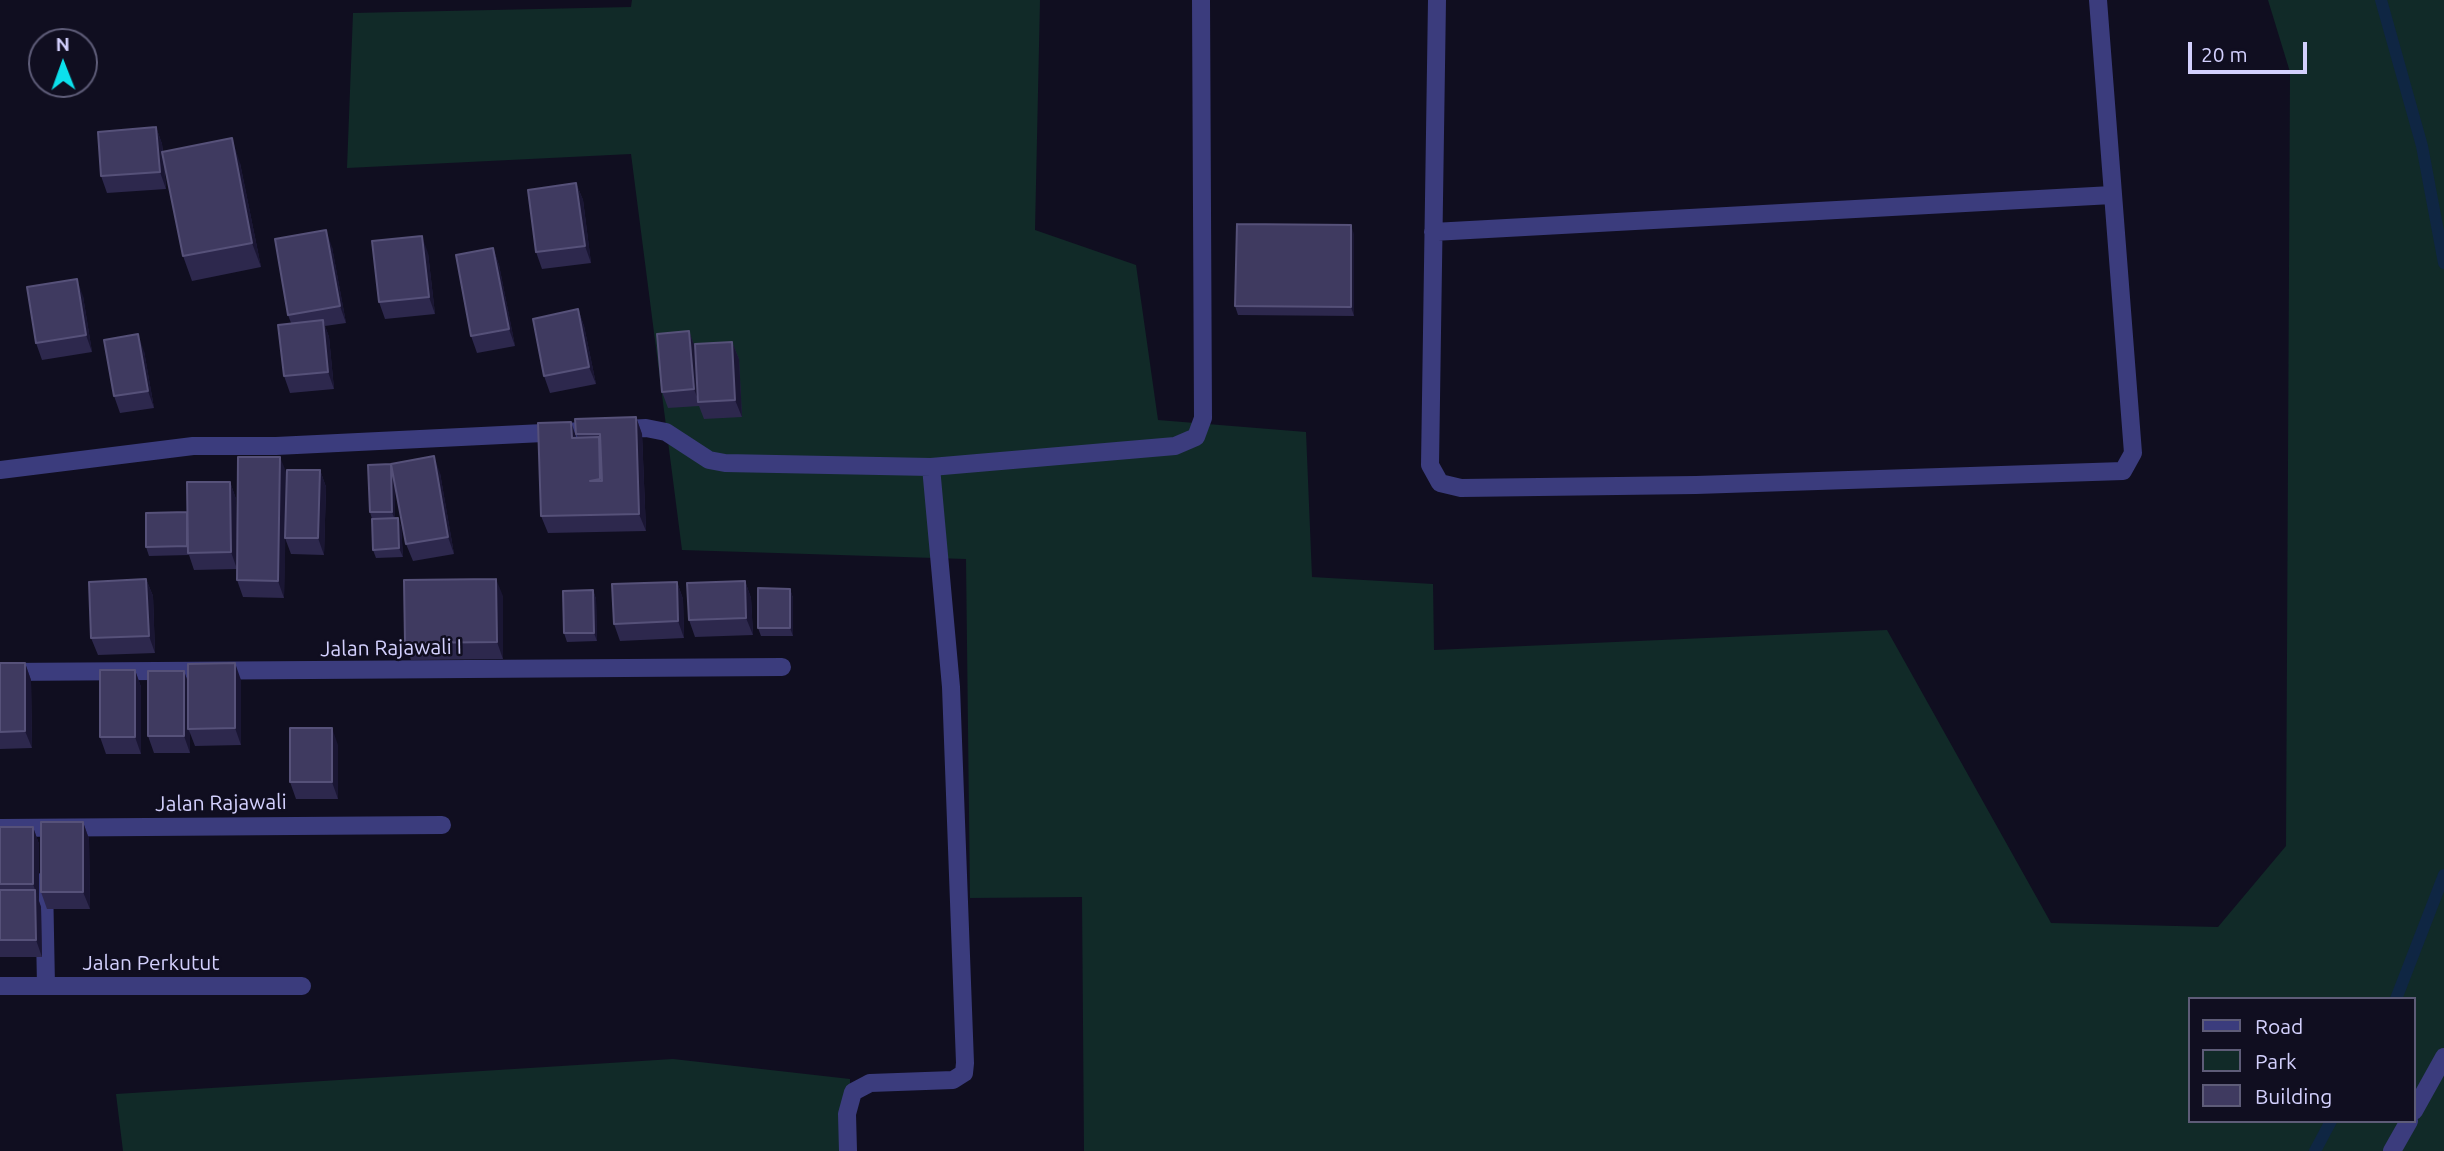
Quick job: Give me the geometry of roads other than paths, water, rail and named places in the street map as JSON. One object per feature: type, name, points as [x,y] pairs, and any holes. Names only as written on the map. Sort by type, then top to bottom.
[{"type":"street","points":[[0,470],[193,446],[276,446],[646,428],[666,432],[709,460],[725,463],[931,467],[1175,446],[1196,438],[1203,418],[1201,0]]},
{"type":"street","points":[[1437,0],[1430,465],[1440,483],[1461,488],[1696,485],[2123,471],[2133,453],[2098,0]]},
{"type":"street","points":[[1433,232],[2112,195]]},
{"type":"street","points":[[848,1151],[847,1114],[853,1092],[870,1083],[953,1080],[964,1073],[951,687],[931,467]]},
{"type":"street","name":"Jalan Rajawali I","points":[[0,672],[782,667]]},
{"type":"street","name":"Jalan Rajawali","points":[[0,828],[43,834],[442,825]]},
{"type":"street","points":[[44,867],[46,986]]},
{"type":"street","name":"Jalan Perkutut","points":[[0,986],[302,986]]},
{"type":"street","points":[[2416,1107],[2444,1057]]},
{"type":"street","points":[[2392,1151],[2408,1123]]},
{"type":"waterway","points":[[2381,0],[2422,146],[2444,263]]},
{"type":"waterway","points":[[2397,997],[2444,875]]},
{"type":"waterway","points":[[2315,1151],[2330,1123]]}]
